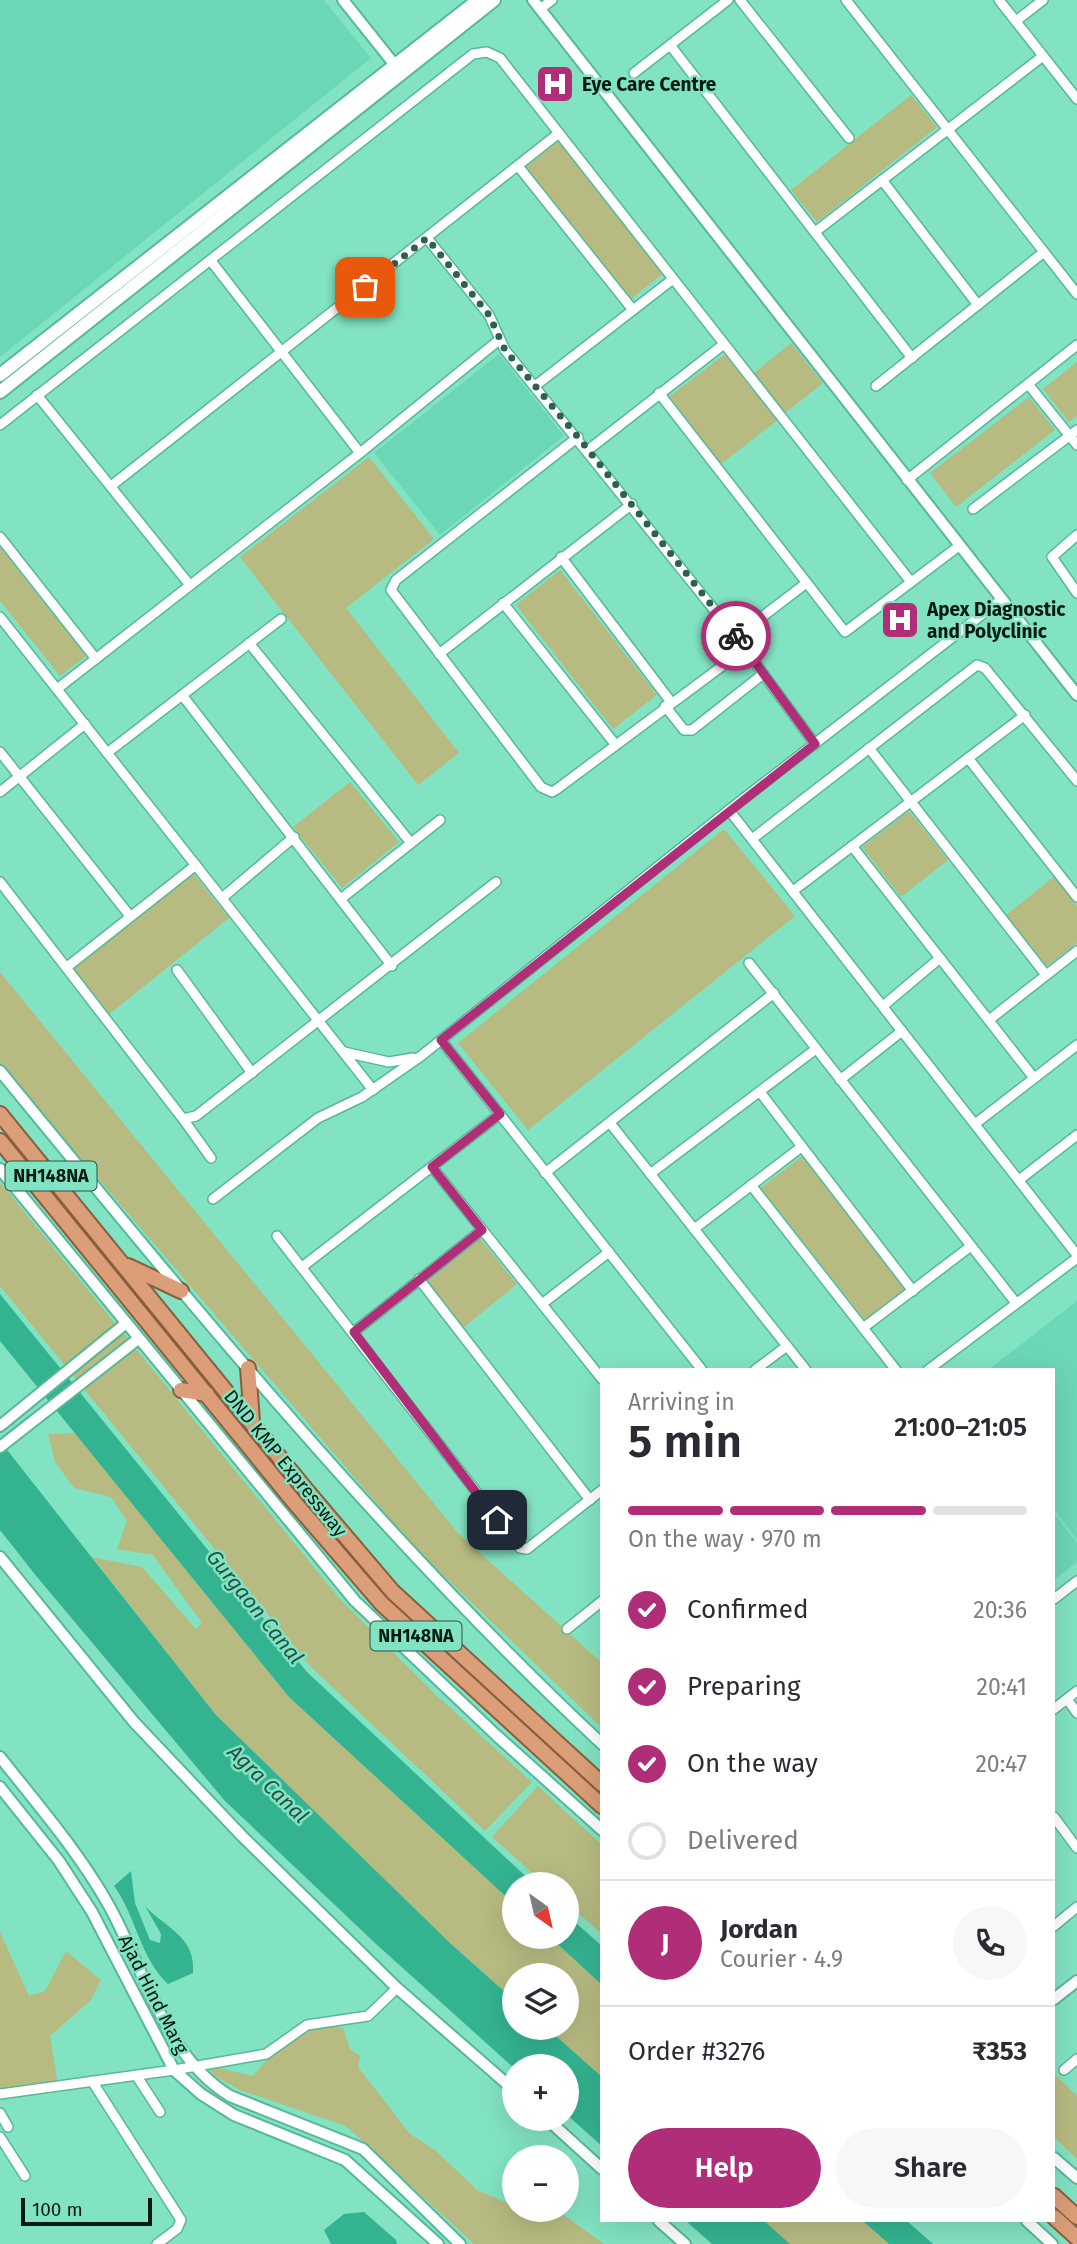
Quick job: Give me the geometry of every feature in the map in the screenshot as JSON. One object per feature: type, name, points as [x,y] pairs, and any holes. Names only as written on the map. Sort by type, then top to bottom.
[{"type":"highway","name":"DND KMP Expressway","points":[[0,1114],[253,1421],[307,1491],[393,1592],[600,1782]]},
{"type":"highway","name":"DND KMP Expressway","points":[[0,1141],[293,1502],[381,1603],[600,1804]]},
{"type":"highway","points":[[123,1264],[181,1291]]},
{"type":"highway","points":[[248,1368],[253,1421]]},
{"type":"highway","points":[[181,1390],[206,1394]]},
{"type":"highway","points":[[1055,2197],[1077,2217]]},
{"type":"highway","points":[[1055,2218],[1077,2238]]},
{"type":"main road","points":[[0,392],[398,69],[478,0]]},
{"type":"main road","points":[[0,375],[398,69],[494,0]]},
{"type":"street","points":[[344,0],[398,69]]},
{"type":"street","points":[[552,0],[537,5],[1077,695]]},
{"type":"street","points":[[634,73],[729,0]]},
{"type":"street","points":[[740,0],[849,138]]},
{"type":"street","points":[[846,0],[1077,294]]},
{"type":"street","points":[[999,0],[1077,99]]},
{"type":"street","points":[[1016,21],[1043,0]]},
{"type":"street","points":[[670,45],[912,358]]},
{"type":"street","points":[[0,425],[474,54],[487,52],[500,58],[911,582]]},
{"type":"street","points":[[815,232],[1043,56]]},
{"type":"street","points":[[111,486],[559,133]]},
{"type":"street","points":[[518,166],[633,310]]},
{"type":"street","points":[[882,180],[978,305]]},
{"type":"street","points":[[427,238],[489,315],[499,340],[632,504],[815,744]]},
{"type":"street","points":[[876,386],[1044,252]]},
{"type":"street","points":[[211,261],[360,453]]},
{"type":"street","points":[[535,386],[673,279]]},
{"type":"street","points":[[57,689],[360,453],[499,340]]},
{"type":"street","points":[[588,450],[724,344]]},
{"type":"street","points":[[907,480],[1077,345]]},
{"type":"street","points":[[1028,384],[1074,433],[1077,444]]},
{"type":"street","points":[[659,393],[841,629],[847,632],[959,546]]},
{"type":"street","points":[[37,395],[189,584]]},
{"type":"street","points":[[973,509],[1074,433]]},
{"type":"street","points":[[578,437],[393,584],[394,596],[546,791],[557,789],[745,649]]},
{"type":"street","points":[[439,654],[632,504]]},
{"type":"street","points":[[1077,535],[1052,557],[1077,593]]},
{"type":"street","points":[[0,537],[96,659]]},
{"type":"street","points":[[561,557],[684,730],[692,730],[763,674]]},
{"type":"street","points":[[736,637],[805,584]]},
{"type":"street","points":[[213,1199],[318,1118],[373,1090],[421,1056],[729,810],[1002,599]]},
{"type":"street","points":[[503,603],[615,744]]},
{"type":"street","points":[[0,617],[373,1090]]},
{"type":"street","points":[[107,752],[281,619]]},
{"type":"street","points":[[249,643],[411,843]]},
{"type":"street","points":[[752,839],[978,666],[985,668],[1077,780]]},
{"type":"street","points":[[182,695],[342,898],[392,966]]},
{"type":"street","points":[[793,891],[1025,715]]},
{"type":"street","points":[[0,792],[85,724]]},
{"type":"street","points":[[869,748],[1046,975]]},
{"type":"street","points":[[0,752],[131,916]]},
{"type":"street","points":[[968,758],[1077,897]]},
{"type":"street","points":[[729,810],[1077,1256],[931,1368]]},
{"type":"street","points":[[342,898],[440,820]]},
{"type":"street","points":[[222,898],[294,837]]},
{"type":"street","points":[[852,846],[1034,1078]]},
{"type":"street","points":[[67,967],[196,865]]},
{"type":"street","points":[[0,881],[211,1158]]},
{"type":"street","points":[[183,1119],[196,1116],[392,966],[496,882]]},
{"type":"street","points":[[989,1020],[1077,951]]},
{"type":"street","points":[[883,1006],[940,958]]},
{"type":"street","points":[[749,963],[1016,1303]]},
{"type":"street","points":[[177,970],[252,1073]]},
{"type":"street","points":[[545,1173],[774,993]]},
{"type":"street","points":[[840,1080],[902,1031]]},
{"type":"street","points":[[441,1040],[700,1368]]},
{"type":"street","points":[[975,1124],[1077,1045]]},
{"type":"street","points":[[650,1174],[816,1049]]},
{"type":"street","points":[[343,1052],[389,1062],[421,1056]]},
{"type":"street","points":[[0,1071],[181,1291],[405,1548],[516,1664],[600,1742]]},
{"type":"street","points":[[760,1092],[800,1148],[914,1292]]},
{"type":"street","points":[[302,1267],[500,1114]]},
{"type":"street","points":[[610,1123],[804,1368]]},
{"type":"street","points":[[1019,1180],[1077,1135]]},
{"type":"street","points":[[694,1229],[800,1148]]},
{"type":"street","points":[[432,1167],[600,1376]]},
{"type":"street","points":[[0,1169],[355,1601],[496,1735],[600,1827]]},
{"type":"street","points":[[751,1185],[894,1368]]},
{"type":"street","points":[[354,1332],[482,1230]]},
{"type":"street","points":[[277,1236],[520,1548],[527,1549],[600,1492]]},
{"type":"street","points":[[863,1328],[914,1292],[971,1246]]},
{"type":"street","points":[[542,1304],[609,1252]]},
{"type":"street","points":[[419,1279],[590,1500]]},
{"type":"street","points":[[18,1433],[4,1422],[125,1324]]},
{"type":"street","points":[[4,1444],[138,1339]]},
{"type":"street","points":[[758,1368],[787,1346]]},
{"type":"street","points":[[0,1557],[134,1722],[282,1877],[397,1988],[502,2080]]},
{"type":"street","points":[[1055,1599],[1077,1581]]},
{"type":"street","points":[[567,1629],[600,1603]]},
{"type":"street","points":[[1055,1708],[1077,1691]]},
{"type":"street","points":[[1067,1699],[1077,1713]]},
{"type":"street","name":"Ajad Hind Marg","points":[[0,1757],[71,1846],[108,1905],[176,2043],[192,2066],[211,2085],[230,2096],[363,2149],[460,2244]]},
{"type":"street","points":[[0,1787],[60,1861],[85,1902],[174,2070],[201,2094],[234,2115],[345,2160],[438,2244]]},
{"type":"street","points":[[1055,1818],[1077,1848]]},
{"type":"street","points":[[1055,1925],[1077,1907]]},
{"type":"street","points":[[1055,1999],[1077,1981]]},
{"type":"street","points":[[0,2094],[174,2070],[266,2054],[307,2025],[368,2016],[397,1988]]},
{"type":"street","points":[[1064,2070],[1077,2059]]},
{"type":"street","points":[[136,2075],[160,2112]]},
{"type":"street","points":[[92,2081],[181,2220],[177,2229],[157,2244]]},
{"type":"street","points":[[0,2113],[8,2127]]},
{"type":"street","points":[[560,2131],[600,2167]]},
{"type":"street","points":[[0,2137],[25,2176]]},
{"type":"street","points":[[1055,2159],[1077,2178]]},
{"type":"street","points":[[660,2222],[685,2244]]},
{"type":"street","points":[[1028,2222],[1052,2244]]},
{"type":"shaded area","points":[[0,0],[324,0],[371,58],[0,357]]},
{"type":"shaded area","points":[[911,95],[937,127],[817,222],[791,190]]},
{"type":"shaded area","points":[[559,141],[664,273],[631,299],[526,167]]},
{"type":"shaded area","points":[[791,343],[823,383],[785,413],[754,373]]},
{"type":"shaded area","points":[[726,353],[778,420],[721,464],[669,397]]},
{"type":"shaded area","points":[[499,354],[564,436],[440,535],[374,453]]},
{"type":"shaded area","points":[[1077,362],[1077,416],[1069,422],[1043,389]]},
{"type":"shaded area","points":[[1029,397],[1055,430],[956,507],[930,473]]},
{"type":"shaded area","points":[[369,457],[434,539],[346,608],[459,753],[418,785],[240,557]]},
{"type":"shaded area","points":[[0,547],[86,656],[60,676],[0,601]]},
{"type":"shaded area","points":[[560,570],[657,695],[613,729],[516,605]]},
{"type":"shaded area","points":[[350,782],[399,842],[342,888],[293,827]]},
{"type":"shaded area","points":[[909,811],[948,860],[901,897],[862,847]]},
{"type":"shaded area","points":[[724,829],[795,916],[528,1130],[458,1043]]},
{"type":"shaded area","points":[[193,873],[229,918],[107,1016],[71,971]]},
{"type":"shaded area","points":[[1054,877],[1077,906],[1077,943],[1047,966],[1006,915]]},
{"type":"shaded area","points":[[0,972],[458,1533],[600,1661],[600,1726],[414,1547],[0,1064]]},
{"type":"shaded area","points":[[802,1156],[906,1288],[865,1320],[761,1188]]},
{"type":"shaded area","points":[[0,1182],[339,1598],[435,1694],[532,1782],[485,1831],[310,1666],[0,1286]]},
{"type":"shaded area","points":[[480,1239],[517,1284],[463,1328],[426,1283]]},
{"type":"shaded area","points":[[1077,1301],[1077,1540],[1055,1510],[1055,1368],[991,1368]]},
{"type":"shaded area","points":[[75,1433],[289,1697],[502,1893],[502,1950],[564,1950],[578,1963],[502,1963],[502,1989],[450,1943],[216,1715],[92,1557],[142,1567],[196,1629],[202,1623],[153,1555],[117,1549],[127,1521],[111,1497],[74,1488],[55,1462],[48,1434]]},
{"type":"shaded area","points":[[1055,1514],[1077,1543],[1077,1562],[1055,1579]]},
{"type":"shaded area","points":[[538,1786],[600,1843],[600,1932],[579,1914],[579,1872],[531,1872],[492,1837]]},
{"type":"shaded area","points":[[0,1932],[29,1996],[45,1991],[66,1951],[101,1980],[91,2000],[50,2036],[58,2086],[0,2094]]},
{"type":"shaded area","points":[[579,1964],[600,1983],[600,2075],[560,2040],[579,2040]]},
{"type":"shaded area","points":[[318,2024],[343,2028],[350,2049],[360,2056],[358,2067],[410,2134],[435,2150],[477,2190],[502,2201],[502,2222],[574,2222],[604,2244],[474,2244],[346,2126],[240,2090],[215,2076],[206,2065],[253,2076],[271,2055]]},
{"type":"shaded area","points":[[1055,2075],[1077,2096],[1077,2159],[1055,2138]]},
{"type":"shaded area","points":[[765,2222],[864,2222],[889,2244],[790,2244]]},
{"type":"water","points":[[0,1294],[307,1672],[521,1872],[502,1872],[502,1893],[289,1697],[0,1341]]},
{"type":"water","name":"Agra Canal","points":[[0,1441],[216,1715],[450,1943],[502,1989],[502,2040],[560,2040],[576,2054],[502,2054],[502,2057],[376,1944],[225,1801],[0,1530]]},
{"type":"water","points":[[131,1871],[135,1903],[150,1940],[160,1943],[161,1934],[145,1906],[185,1942],[193,1961],[193,1973],[168,1984],[151,1962],[114,1886]]},
{"type":"water","points":[[579,1926],[600,1944],[600,1983],[564,1950],[579,1950]]},
{"type":"water","points":[[579,2057],[600,2075],[600,2144],[579,2126]]},
{"type":"water","points":[[364,2212],[396,2240],[397,2244],[331,2244],[324,2230],[344,2214]]},
{"type":"water","points":[[687,2222],[765,2222],[790,2244],[712,2244]]},
{"type":"water","points":[[864,2222],[908,2222],[933,2244],[889,2244]]},
{"type":"way so far","points":[[365,287],[427,238],[489,315],[505,350],[578,437],[736,636]]},
{"type":"place","name":"Eye Care Centre","points":[[555,84]]},
{"type":"place","name":"Apex Diagnostic and Polyclinic","points":[[900,620]]},
{"type":"route","points":[[497,1520],[354,1332],[482,1230],[432,1167],[500,1114],[441,1040],[815,744],[736,636]]},
{"type":"water label","name":"Gurgaon Canal","points":[[255,1607]]}]
